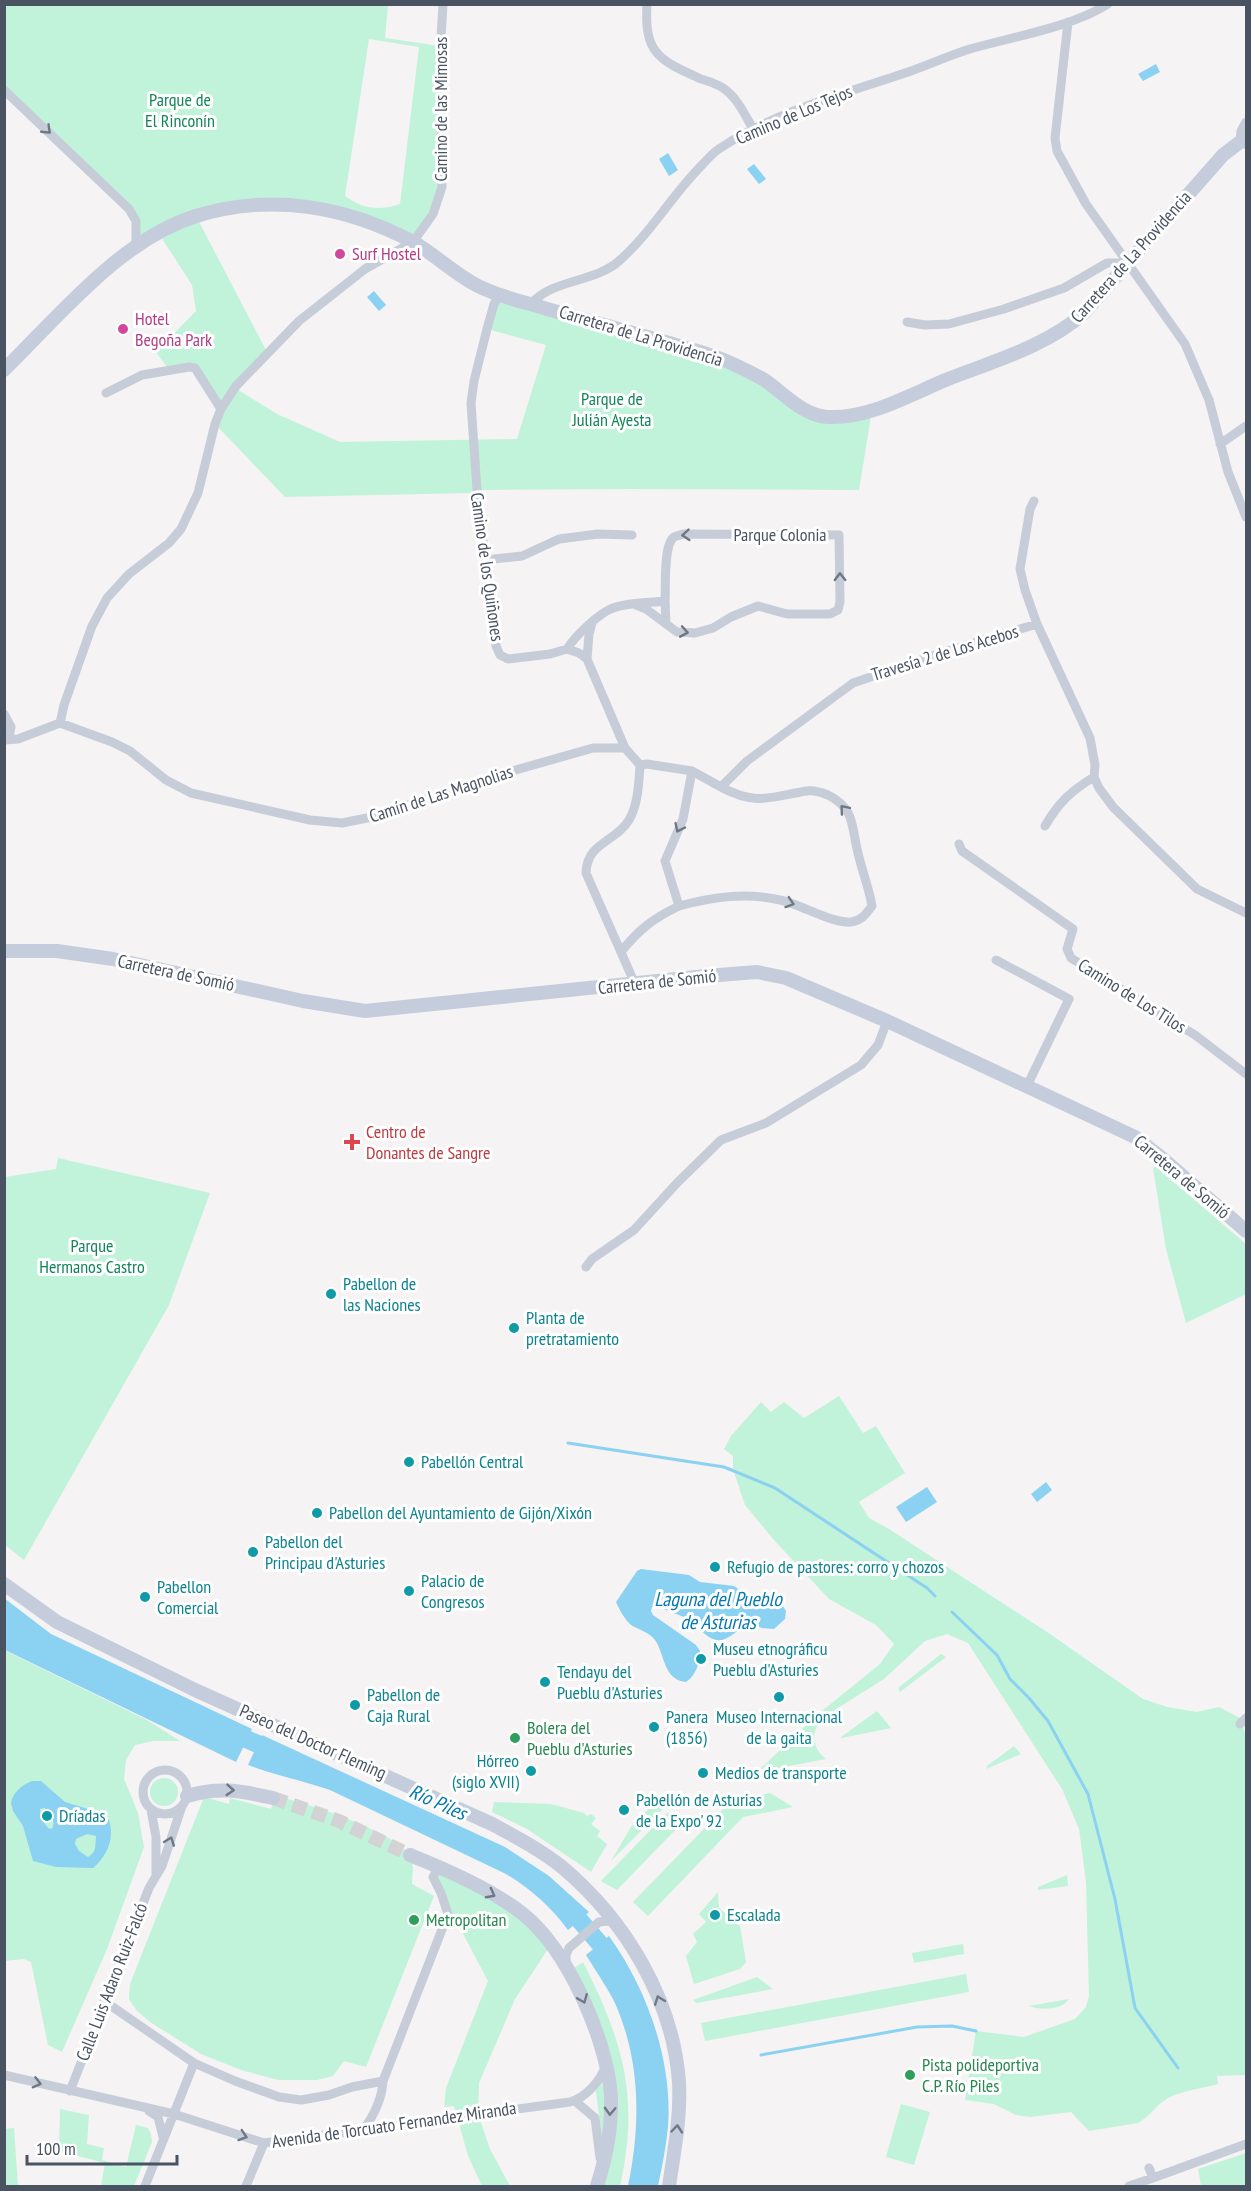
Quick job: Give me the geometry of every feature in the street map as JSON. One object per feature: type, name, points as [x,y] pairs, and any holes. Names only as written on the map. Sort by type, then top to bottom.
[{"type":"street","name":"Camino de las Mimosas","points":[[413,242],[433,214],[442,187],[440,55],[443,4]]},
{"type":"street","points":[[647,4],[646,27],[650,42],[659,57],[670,65],[723,88],[739,105],[753,129]]},
{"type":"street","name":"Camino de Los Tejos","points":[[531,304],[539,294],[597,275],[618,263],[682,185],[718,149],[753,129],[954,54],[1068,22],[1108,4]]},
{"type":"street","points":[[1068,22],[1055,138],[1057,151],[1086,204],[1185,344],[1209,400],[1228,472],[1246,517]]},
{"type":"street","points":[[4,90],[129,209],[136,221],[136,245]]},
{"type":"street","points":[[1243,142],[1241,131],[1246,122]]},
{"type":"street","name":"Carretera de La Providencia","points":[[4,370],[111,264],[161,230],[196,216],[231,207],[262,204],[299,205],[354,217],[413,242],[453,272],[500,294],[732,363],[762,379],[807,411],[823,417],[841,417],[872,410],[1031,345],[1069,327],[1084,313],[1223,155],[1243,142]]},
{"type":"street","points":[[4,714],[11,727],[7,739],[18,739],[60,723],[64,705],[92,626],[107,598],[129,574],[169,543],[181,529],[198,493],[212,433],[221,409],[237,386],[299,321],[365,269],[413,242]]},
{"type":"street","points":[[907,322],[925,325],[949,324],[1004,309],[1064,288],[1107,263],[1128,263]]},
{"type":"street","name":"Camino de los Quiñones","points":[[500,294],[494,304],[487,329],[471,403],[477,490],[496,646],[500,655],[508,659],[549,654],[567,649]]},
{"type":"street","points":[[106,393],[142,375],[189,367],[195,368],[221,409]]},
{"type":"street","points":[[1220,444],[1246,426]]},
{"type":"street","points":[[1034,501],[1030,509],[1020,569],[1037,624],[1090,738],[1095,765],[1094,777],[1099,788],[1113,807],[1197,889],[1246,912]]},
{"type":"street","points":[[485,560],[522,556],[559,539],[598,534],[632,535]]},
{"type":"street","name":"Parque Colonia","points":[[634,604],[646,609],[666,624],[677,632],[695,633],[713,628],[739,613],[758,606],[787,614],[830,614],[838,610],[840,602],[839,535],[683,534],[674,537],[668,544],[667,552],[666,624]]},
{"type":"street","points":[[640,765],[625,748],[587,659],[579,652],[567,649],[581,630],[612,608],[665,601]]},
{"type":"street","points":[[587,659],[592,623]]},
{"type":"street","name":"Travesía 2 de Los Acebos","points":[[722,787],[747,761],[853,682],[1037,624]]},
{"type":"street","name":"Camín de Las Magnolias","points":[[60,723],[130,752],[166,780],[191,793],[310,820],[342,823],[372,818],[498,775],[593,748],[625,748]]},
{"type":"street","points":[[621,952],[635,933],[658,917],[679,906],[713,897],[744,895],[780,900],[833,920],[850,922],[863,918],[872,906],[870,891],[857,852],[850,814],[838,801],[824,794],[808,791],[778,798],[760,799],[737,796],[692,771],[640,765]]},
{"type":"street","points":[[635,984],[586,873],[586,861],[591,853],[627,823],[632,813],[640,765]]},
{"type":"street","points":[[679,906],[665,861],[683,819],[692,771]]},
{"type":"street","points":[[1045,825],[1056,807],[1073,790],[1094,777]]},
{"type":"street","name":"Camino de Los Tilos","points":[[959,844],[962,851],[1073,929],[1067,949],[1071,958],[1195,1035],[1246,1074]]},
{"type":"street","name":"Carretera de Somió","points":[[4,951],[57,951],[113,959],[303,1001],[365,1011],[757,972],[786,978],[887,1021],[1135,1137],[1246,1231]]},
{"type":"street","points":[[996,960],[1069,999],[1028,1086]]},
{"type":"street","points":[[586,1267],[592,1259],[634,1230],[721,1140],[766,1123],[861,1065],[878,1045],[887,1021]]},
{"type":"street","name":"Paseo del Doctor Fleming","points":[[4,1584],[57,1622],[195,1690],[492,1824],[562,1867],[600,1904],[634,1948],[666,2019],[679,2083],[678,2129],[669,2187]]},
{"type":"street","points":[[185,1801],[185,1784],[179,1775],[168,1770],[157,1772],[148,1779],[143,1789],[144,1801],[151,1810],[168,1814],[185,1801],[208,1790],[234,1789],[273,1798]]},
{"type":"street","name":"Calle Luis Adaro Ruiz-Falcó","points":[[70,2091],[104,2001],[156,1875],[162,1866],[185,1801]]},
{"type":"street","name":"Calle Luis Adaro Ruiz-Falcó","points":[[151,1810],[156,1837],[156,1875]]},
{"type":"street","points":[[410,1855],[498,1897],[525,1915],[552,1944],[566,1966],[590,2015],[606,2064],[610,2096],[610,2126],[597,2187]]},
{"type":"street","points":[[364,2129],[374,2114],[383,2089],[383,2081],[448,1914],[433,1877],[439,1867]]},
{"type":"street","points":[[599,1922],[600,1904]]},
{"type":"street","points":[[566,1966],[569,1948],[599,1922],[609,1921],[617,1924]]},
{"type":"street","points":[[104,2001],[194,2063],[279,2097],[301,2100],[383,2081]]},
{"type":"street","points":[[145,2187],[194,2063]]},
{"type":"street","points":[[601,2172],[595,2118],[575,2100],[596,2084],[606,2064]]},
{"type":"street","name":"Avenida de Torcuato Fernandez Miranda","points":[[4,2075],[174,2114],[264,2143],[575,2100]]},
{"type":"street","points":[[132,2104],[158,2117],[163,2139]]},
{"type":"street","points":[[246,2187],[264,2143]]},
{"type":"street","points":[[1129,2187],[1246,2144]]},
{"type":"street","points":[[1149,2168],[1153,2178]]},
{"type":"green space","points":[[4,5],[388,5],[385,38],[440,46],[442,187],[413,242],[299,205],[196,216],[268,354],[237,386],[240,391],[277,414],[340,442],[517,439],[546,345],[487,329],[500,294],[732,363],[806,411],[872,410],[859,490],[477,490],[470,493],[285,497],[215,424],[221,409],[195,368],[169,370],[156,352],[196,311],[192,285],[163,240],[161,231],[136,245],[136,221],[5,90]],"holes":[[[369,39],[419,47],[400,204],[385,208],[371,208],[358,204],[345,196]]]},
{"type":"green space","name":"Parque Hermanos Castro","points":[[58,1158],[210,1193],[169,1305],[24,1560],[5,1545],[5,1177],[56,1169]]},
{"type":"green space","points":[[1156,1167],[1246,1244],[1246,1294],[1186,1323],[1166,1249],[1153,1168]]},
{"type":"green space","points":[[839,1396],[863,1433],[876,1426],[905,1473],[859,1502],[869,1518],[1050,1634],[1143,1699],[1167,1707],[1197,1712],[1219,1707],[1240,1718],[1246,1737],[1246,2075],[1217,2076],[1218,2084],[1172,2096],[1138,2123],[1089,2131],[1071,2112],[1030,2117],[1016,2115],[994,2104],[965,2100],[976,2031],[1024,2037],[1075,2019],[1086,2007],[1089,1996],[1086,1882],[1079,1829],[1062,1789],[968,1643],[947,1634],[925,1641],[884,1679],[822,1718],[814,1734],[814,1740],[818,1750],[826,1759],[757,1772],[817,1715],[880,1664],[894,1644],[876,1625],[829,1599],[774,1540],[745,1505],[733,1469],[733,1456],[724,1449],[731,1436],[761,1402],[771,1412],[784,1402],[804,1418]]},
{"type":"green space","points":[[4,1650],[147,1720],[180,1741],[153,1741],[135,1745],[126,1760],[124,1779],[138,1813],[144,1847],[107,1949],[62,2052],[48,2045],[31,1962],[24,1959],[5,1961]]},
{"type":"green space","points":[[941,1654],[946,1657],[900,1692],[898,1688]]},
{"type":"green space","points":[[877,1711],[891,1728],[841,1738],[841,1737]]},
{"type":"green space","points":[[1014,1746],[1021,1754],[986,1769],[987,1766]]},
{"type":"green space","points":[[164,1778],[174,1782],[178,1792],[174,1802],[164,1806],[154,1802],[150,1792],[154,1782]]},
{"type":"green space","points":[[770,1793],[793,1807],[743,1817],[648,1916],[633,1902],[731,1801]]},
{"type":"green space","points":[[275,1796],[328,1811],[372,1829],[391,1840],[405,1850],[412,1861],[412,1884],[434,1896],[366,2067],[344,2061],[333,2076],[317,2080],[278,2080],[241,2070],[201,2054],[150,2022],[136,2010],[129,1999],[130,1984],[204,1797],[229,1804],[230,1798],[271,1809]]},
{"type":"green space","points":[[494,1802],[551,1804],[584,1813],[587,1816],[591,1814],[596,1818],[591,1824],[600,1831],[597,1836],[607,1844],[591,1872],[527,1829],[492,1812]]},
{"type":"green space","points":[[655,1802],[663,1809],[611,1861],[631,1827]]},
{"type":"green space","points":[[668,1812],[682,1823],[617,1890],[601,1881]]},
{"type":"green space","points":[[439,1867],[515,1908],[548,1949],[515,1999],[479,2083],[478,2114],[490,2149],[510,2186],[482,2186],[468,2156],[454,2106],[444,2107],[446,2088],[488,1981],[433,1877]]},
{"type":"green space","points":[[1067,1875],[1068,1886],[1038,1890],[1038,1887]]},
{"type":"green space","points":[[718,1892],[719,1908],[740,1926],[746,1962],[740,1969],[694,1984],[686,1956],[697,1942],[693,1934],[706,1922],[699,1914]]},
{"type":"green space","points":[[963,1944],[964,1954],[914,1963],[912,1953]]},
{"type":"green space","points":[[583,1962],[618,2044],[624,2071],[628,2097],[628,2125],[620,2186],[601,2186],[615,2129],[618,2095],[607,2046],[574,1968]]},
{"type":"green space","points":[[966,1974],[969,1992],[705,2041],[701,2023]]},
{"type":"green space","points":[[757,1977],[773,1989],[697,2003],[693,2000]]},
{"type":"green space","points":[[1069,1999],[1056,2008],[1028,2006]]},
{"type":"green space","points":[[602,2081],[605,2104],[602,2138],[596,2092],[597,2086]]},
{"type":"green space","points":[[901,2104],[930,2112],[914,2165],[886,2157]]},
{"type":"green space","points":[[60,2109],[89,2115],[87,2144],[104,2148],[102,2160],[126,2167],[136,2125],[148,2128],[152,2142],[134,2186],[101,2186],[105,2163],[59,2151]]},
{"type":"green space","points":[[14,2128],[18,2186],[5,2186],[5,2129]]},
{"type":"green space","points":[[1246,2153],[1246,2186],[1201,2186],[1198,2169]]},
{"type":"water","points":[[1156,64],[1160,72],[1143,81],[1138,74]]},
{"type":"water","points":[[668,153],[678,170],[669,176],[659,159]]},
{"type":"water","points":[[754,164],[766,179],[759,184],[747,169]]},
{"type":"water","points":[[374,291],[386,305],[379,311],[367,297]]},
{"type":"water","points":[[1046,1482],[1052,1490],[1037,1502],[1031,1494]]},
{"type":"water","points":[[927,1487],[937,1502],[906,1522],[896,1507]]},
{"type":"water","name":"Laguna del Pueblo de Asturias","points":[[641,1569],[689,1575],[700,1582],[734,1586],[752,1598],[767,1600],[783,1606],[786,1611],[785,1619],[774,1629],[748,1623],[729,1637],[718,1640],[707,1635],[686,1618],[657,1606],[652,1607],[653,1615],[696,1645],[700,1651],[698,1664],[692,1676],[686,1682],[678,1680],[669,1672],[655,1640],[631,1625],[616,1602],[637,1571]]},
{"type":"water","points":[[4,1598],[51,1634],[252,1729],[236,1762],[5,1650]]},
{"type":"water","points":[[262,1735],[505,1847],[549,1876],[589,1912],[568,1930],[539,1898],[504,1873],[330,1790],[248,1765]]},
{"type":"water","points":[[32,1781],[41,1781],[65,1802],[98,1812],[109,1820],[111,1834],[109,1847],[93,1868],[56,1867],[33,1861],[23,1826],[13,1811],[11,1803],[16,1792]],"holes":[[[44,1808],[52,1817],[52,1829],[48,1828],[41,1818],[40,1809]],[[87,1834],[96,1836],[94,1851],[88,1857],[79,1851],[75,1844],[76,1839]]]},
{"type":"water","points":[[609,1936],[623,1957],[646,2002],[662,2052],[668,2102],[668,2127],[658,2186],[628,2186],[636,2115],[636,2091],[629,2044],[613,1999],[586,1955]]},
{"type":"waterway","points":[[568,1443],[724,1467],[775,1488],[927,1588],[935,1596]]},
{"type":"waterway","points":[[952,1612],[997,1655],[1010,1679],[1048,1721],[1088,1794],[1115,1899],[1135,2008],[1178,2068]]},
{"type":"waterway","name":"Río Piles","points":[[226,1730],[280,1754]]},
{"type":"waterway","points":[[4,1893],[4,1898]]},
{"type":"waterway","name":"Río Piles","points":[[564,1902],[600,1944],[612,1963]]},
{"type":"waterway","points":[[761,2055],[917,2027],[952,2026],[976,2031]]},
{"type":"tunnel","points":[[273,1798],[339,1821],[410,1855]]},
{"type":"place","name":"Surf Hostel","points":[[340,254]]},
{"type":"place","name":"Hotel Begoña Park","points":[[123,329]]},
{"type":"place","name":"Centro de Donantes de Sangre","points":[[352,1142]]},
{"type":"place","name":"Pabellon de las Naciones","points":[[331,1294]]},
{"type":"place","name":"Planta de pretratamiento","points":[[514,1328]]},
{"type":"place","name":"Pabellón Central","points":[[409,1462]]},
{"type":"place","name":"Pabellon del Ayuntamiento de Gijón/Xixón","points":[[317,1513]]},
{"type":"place","name":"Pabellon del Principau d'Asturies","points":[[253,1552]]},
{"type":"place","name":"Refugio de pastores: corro y chozos","points":[[715,1567]]},
{"type":"place","name":"Palacio de Congresos","points":[[409,1591]]},
{"type":"place","name":"Pabellon Comercial","points":[[145,1597]]},
{"type":"place","name":"Museu etnográficu Pueblu d'Asturies","points":[[701,1659]]},
{"type":"place","name":"Tendayu del Pueblu d'Asturies","points":[[545,1682]]},
{"type":"place","name":"Museo Internacional de la gaita","points":[[779,1697]]},
{"type":"place","name":"Pabellon de Caja Rural","points":[[355,1705]]},
{"type":"place","name":"Panera (1856)","points":[[654,1727]]},
{"type":"place","name":"Bolera del Pueblu d'Asturies","points":[[515,1738]]},
{"type":"place","name":"Hórreo (siglo XVII)","points":[[531,1771]]},
{"type":"place","name":"Medios de transporte","points":[[703,1773]]},
{"type":"place","name":"Pabellón de Asturias de la Expo' 92","points":[[624,1810]]},
{"type":"place","name":"Dríadas","points":[[47,1816]]},
{"type":"place","name":"Escalada","points":[[715,1915]]},
{"type":"place","name":"Metropolitan","points":[[414,1920]]},
{"type":"place","name":"Pista polideportiva C.P. Río Piles","points":[[910,2075]]},
{"type":"park label","name":"Parque de El Rinconín","points":[[180,110]]},
{"type":"park label","name":"Parque de Julián Ayesta","points":[[612,409]]}]
